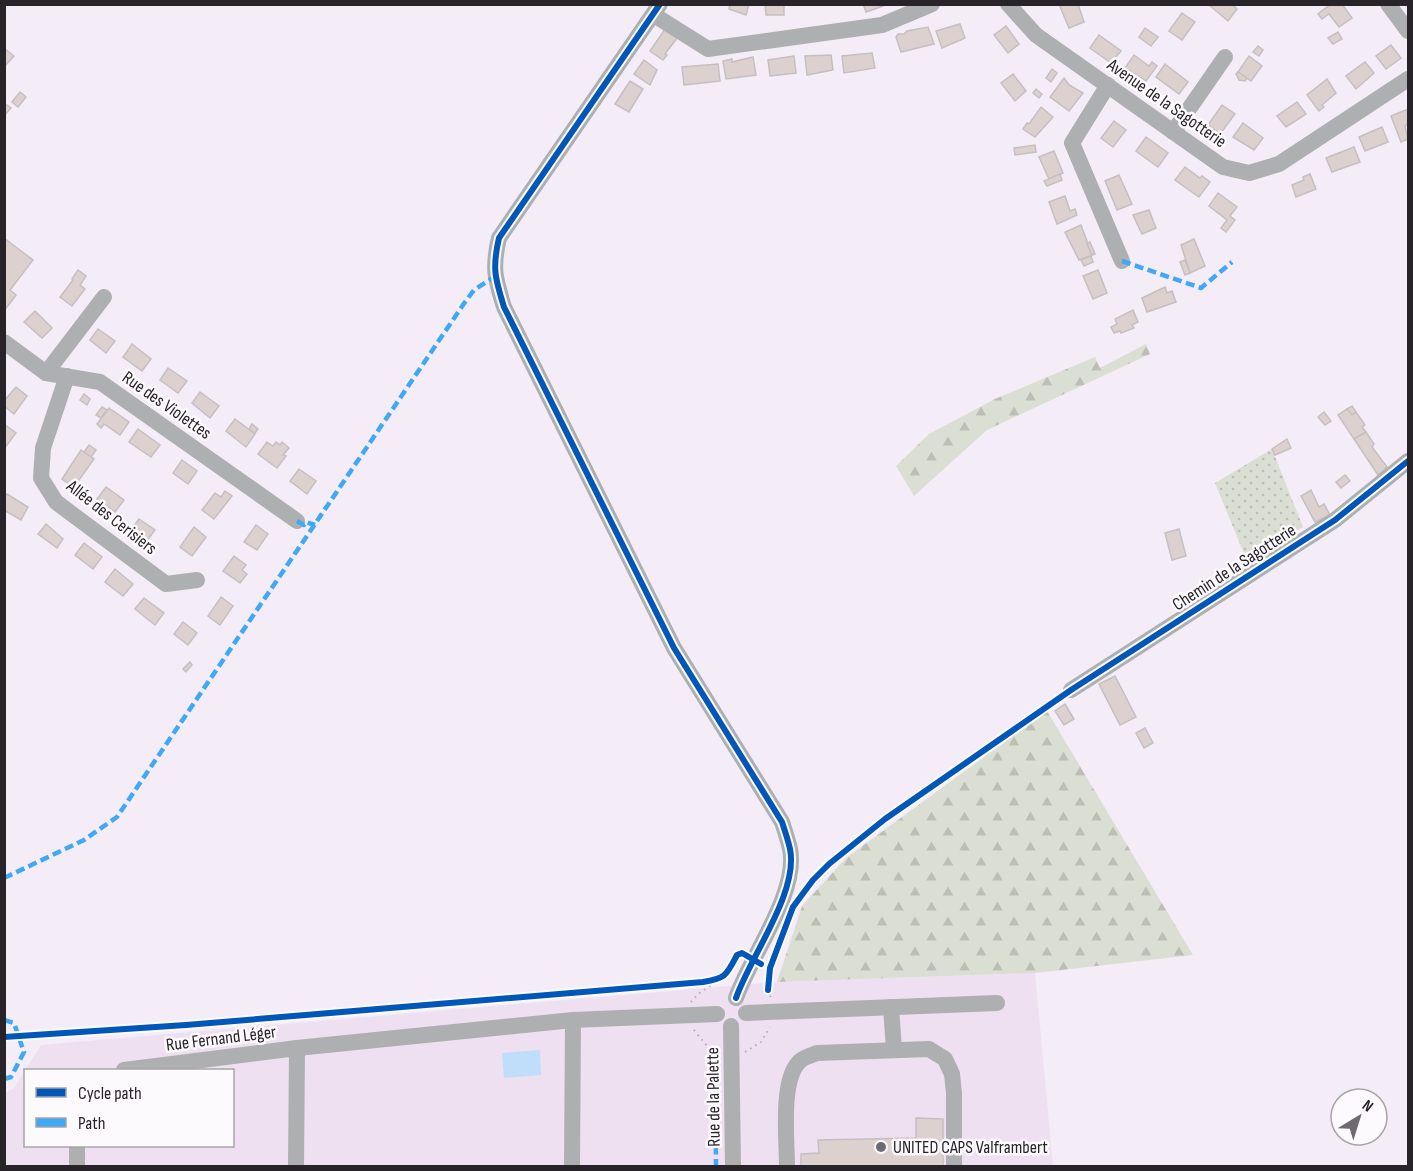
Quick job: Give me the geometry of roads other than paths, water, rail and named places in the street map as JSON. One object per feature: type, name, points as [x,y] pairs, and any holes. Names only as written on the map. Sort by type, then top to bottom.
[{"type":"street","points":[[736,998],[742,979],[764,939],[789,882],[791,851],[782,822],[674,648],[504,307],[494,277],[494,260],[499,238],[657,10],[708,49],[882,25],[932,4]]},
{"type":"street","name":"Avenue de la Sagotterie","points":[[1008,4],[1036,35],[1173,132],[1223,167],[1249,173],[1279,164],[1408,79]]},
{"type":"street","points":[[1388,4],[1408,31]]},
{"type":"street","points":[[1173,132],[1225,57]]},
{"type":"street","points":[[1108,86],[1072,143],[1122,261]]},
{"type":"street","points":[[46,373],[104,297]]},
{"type":"street","name":"Rue des Violettes","points":[[4,342],[46,373],[100,382],[297,521]]},
{"type":"street","name":"Allée des Cerisiers","points":[[67,376],[44,448],[41,478],[56,502],[166,584],[196,580]]},
{"type":"street","name":"Chemin de la Sagotterie","points":[[1071,690],[1335,520],[1408,461]]},
{"type":"street","points":[[732,997],[744,1004],[746,1013],[739,1024],[731,1026],[722,1023],[717,1009],[722,1001],[732,997]]},
{"type":"street","points":[[746,1013],[998,1003]]},
{"type":"street","points":[[891,1007],[894,1050]]},
{"type":"street","name":"Rue Fernand Léger","points":[[139,1069],[297,1048],[573,1020],[717,1014]]},
{"type":"street","points":[[572,1167],[573,1020]]},
{"type":"street","name":"Rue de la Palette","points":[[731,1026],[733,1167]]},
{"type":"street","points":[[296,1167],[297,1048]]},
{"type":"street","points":[[788,1167],[787,1090],[792,1072],[801,1060],[817,1053],[929,1049],[945,1059],[952,1074],[954,1167]]},
{"type":"street","points":[[77,1147],[77,1167]]},
{"type":"water","points":[[540,1050],[541,1075],[504,1078],[502,1053]]},
{"type":"place","name":"UNITED CAPS Valframbert","points":[[881,1147]]}]
